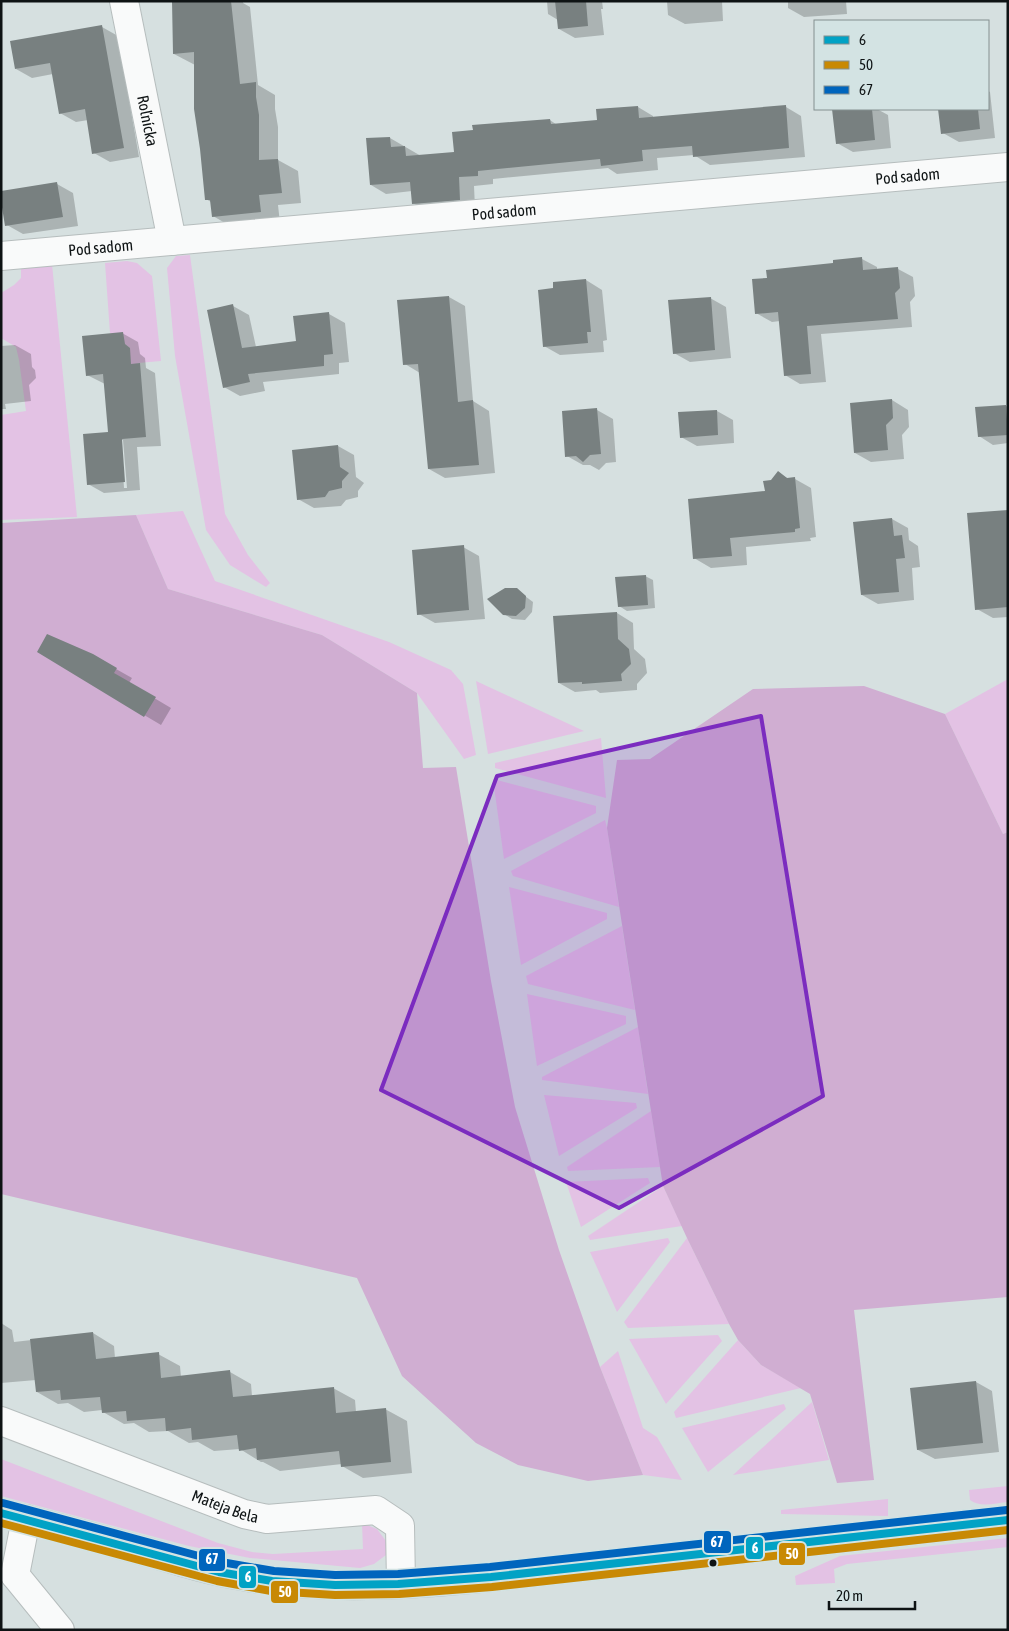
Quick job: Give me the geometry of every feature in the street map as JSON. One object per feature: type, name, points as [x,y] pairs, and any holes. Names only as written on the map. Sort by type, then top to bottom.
[{"type":"street","name":"Roľnícka","points":[[124,1],[172,241]]},
{"type":"street","name":"Pod sadom","points":[[1,256],[1008,167]]},
{"type":"street","name":"Mateja Bela","points":[[1,1421],[250,1515],[267,1519],[376,1510],[400,1526],[400,1584]]},
{"type":"street","points":[[60,1630],[8,1576],[14,1516],[243,1577],[278,1582],[340,1585],[439,1582],[491,1577],[1008,1520]]},
{"type":"highlighted area","points":[[761,716],[823,1096],[619,1208],[381,1090],[497,776]]},
{"type":"shaded area","points":[[190,255],[225,514],[248,555],[270,583],[266,587],[230,565],[206,530],[175,356],[167,268],[176,256]]},
{"type":"shaded area","points":[[127,261],[137,263],[152,276],[161,361],[138,363],[127,371],[130,348],[110,333],[105,263]]},
{"type":"shaded area","points":[[52,264],[77,517],[1,520],[1,415],[26,411],[16,347],[1,338],[1,293],[21,278],[21,267]]},
{"type":"shaded area","points":[[183,511],[215,581],[389,642],[451,670],[463,684],[476,755],[464,759],[417,693],[322,635],[168,589],[136,515]]},
{"type":"shaded area","points":[[136,515],[168,589],[322,635],[417,693],[423,768],[456,767],[491,981],[515,1107],[559,1250],[600,1367],[643,1475],[588,1481],[518,1465],[476,1443],[402,1376],[357,1278],[1,1194],[1,523]]},
{"type":"shaded area","points":[[1008,679],[1008,832],[1003,834],[945,714]]},
{"type":"shaded area","points":[[476,681],[584,731],[488,754]]},
{"type":"shaded area","points":[[864,686],[945,714],[1003,834],[1008,832],[1008,1297],[854,1310],[874,1480],[837,1483],[810,1394],[761,1365],[738,1340],[663,1186],[607,828],[617,760],[650,759],[753,689]]},
{"type":"shaded area","points":[[601,738],[606,798],[495,768],[495,763]]},
{"type":"shaded area","points":[[493,779],[596,806],[596,813],[504,859]]},
{"type":"shaded area","points":[[605,820],[619,907],[513,876],[511,871]]},
{"type":"shaded area","points":[[509,887],[607,913],[607,919],[521,965]]},
{"type":"shaded area","points":[[622,926],[635,1010],[528,984],[526,976]]},
{"type":"shaded area","points":[[527,994],[626,1016],[626,1024],[537,1066]]},
{"type":"shaded area","points":[[638,1027],[648,1094],[542,1080],[542,1077]]},
{"type":"shaded area","points":[[544,1095],[636,1103],[637,1108],[559,1156]]},
{"type":"shaded area","points":[[651,1111],[660,1167],[568,1171],[567,1167]]},
{"type":"shaded area","points":[[648,1178],[650,1183],[581,1227],[566,1182]]},
{"type":"shaded area","points":[[663,1186],[682,1226],[590,1240],[588,1236]]},
{"type":"shaded area","points":[[668,1238],[670,1242],[617,1312],[590,1252]]},
{"type":"shaded area","points":[[687,1238],[729,1324],[628,1328],[624,1322]]},
{"type":"shaded area","points":[[718,1335],[722,1341],[666,1404],[629,1339]]},
{"type":"shaded area","points":[[738,1340],[761,1365],[801,1388],[676,1418],[674,1412]]},
{"type":"shaded area","points":[[618,1351],[643,1428],[657,1437],[682,1480],[643,1475],[600,1367]]},
{"type":"shaded area","points":[[812,1402],[829,1460],[733,1475]]},
{"type":"shaded area","points":[[784,1404],[786,1409],[708,1472],[682,1428]]},
{"type":"shaded area","points":[[1,1459],[218,1543],[252,1552],[273,1554],[363,1549],[362,1523],[377,1529],[386,1541],[386,1555],[374,1564],[360,1568],[250,1558],[189,1546],[1,1496]]},
{"type":"shaded area","points":[[1008,1486],[1008,1502],[979,1504],[970,1500],[969,1490]]},
{"type":"shaded area","points":[[888,1499],[888,1516],[781,1514],[781,1510]]},
{"type":"shaded area","points":[[1008,1538],[1008,1547],[847,1564],[834,1569],[835,1583],[796,1585],[795,1576],[840,1556]]},
{"type":"building","points":[[172,1],[231,1],[240,84],[256,82],[259,115],[259,160],[278,159],[282,193],[259,195],[261,212],[212,217],[210,200],[205,200],[194,109],[194,52],[173,54]]},
{"type":"building","points":[[555,1],[586,1],[588,26],[558,29]]},
{"type":"building","points":[[102,25],[124,148],[92,154],[85,109],[59,114],[50,63],[15,69],[10,41]]},
{"type":"building","points":[[786,105],[789,148],[693,157],[692,146],[642,150],[643,161],[601,166],[600,159],[478,171],[478,176],[459,177],[460,200],[412,204],[410,182],[370,185],[366,138],[390,137],[391,147],[405,146],[406,156],[454,152],[452,132],[473,130],[472,125],[550,119],[551,124],[597,120],[596,109],[638,106],[639,118]]},
{"type":"building","points":[[832,110],[872,110],[875,140],[836,144]]},
{"type":"building","points":[[938,110],[978,110],[980,129],[941,134]]},
{"type":"building","points":[[57,182],[63,217],[5,226],[1,191]]},
{"type":"building","points":[[862,257],[863,270],[898,267],[900,288],[895,293],[898,319],[807,326],[811,374],[784,376],[778,312],[755,314],[752,279],[767,278],[766,270],[833,263],[833,260]]},
{"type":"building","points":[[586,279],[591,332],[587,332],[588,343],[543,347],[538,290],[553,288],[553,282]]},
{"type":"building","points":[[449,296],[458,402],[473,400],[479,465],[428,469],[418,364],[403,365],[397,300]]},
{"type":"building","points":[[711,297],[715,350],[673,354],[668,300]]},
{"type":"building","points":[[233,304],[242,348],[296,341],[293,316],[329,312],[333,354],[324,355],[324,366],[248,374],[250,382],[223,388],[207,310]]},
{"type":"building","points":[[123,332],[125,344],[130,348],[131,364],[140,363],[146,437],[122,439],[125,482],[87,485],[83,434],[108,432],[103,374],[86,376],[82,336]]},
{"type":"building","points":[[892,399],[893,418],[886,425],[888,450],[854,453],[850,403]]},
{"type":"building","points":[[1006,405],[1008,435],[978,437],[975,407]]},
{"type":"building","points":[[597,408],[601,454],[590,455],[583,462],[576,456],[565,457],[562,411]]},
{"type":"building","points":[[717,410],[718,435],[680,438],[678,412]]},
{"type":"building","points":[[338,445],[340,467],[349,473],[342,481],[342,488],[329,491],[325,497],[297,500],[292,450]]},
{"type":"building","points":[[778,471],[787,478],[795,477],[800,528],[795,529],[795,532],[730,538],[732,556],[693,559],[688,499],[765,491],[763,481],[771,480]]},
{"type":"building","points":[[1008,510],[1008,607],[975,610],[967,513]]},
{"type":"building","points":[[892,518],[894,536],[902,535],[905,558],[896,559],[899,592],[861,595],[853,522]]},
{"type":"building","points":[[464,545],[469,610],[417,615],[412,550]]},
{"type":"building","points":[[646,575],[648,605],[618,607],[615,577]]},
{"type":"building","points":[[505,588],[517,588],[526,596],[525,608],[516,616],[503,615],[487,599]]},
{"type":"building","points":[[617,612],[618,639],[629,649],[631,664],[621,674],[622,681],[582,684],[582,682],[558,683],[553,616]]},
{"type":"building","points":[[47,634],[93,654],[117,668],[114,673],[156,697],[144,717],[37,652]]},
{"type":"building","points":[[93,1332],[96,1359],[159,1352],[161,1378],[230,1370],[233,1397],[334,1387],[336,1413],[386,1408],[391,1462],[341,1467],[339,1451],[257,1460],[256,1448],[239,1451],[237,1435],[192,1440],[191,1428],[166,1431],[165,1418],[127,1421],[126,1411],[102,1413],[100,1397],[61,1400],[60,1390],[36,1392],[30,1339]]},
{"type":"building","points":[[976,1381],[983,1443],[917,1450],[910,1388]]},
{"type":"transit line","name":"67","points":[[3,1503],[221,1562],[274,1571],[335,1575],[398,1574],[490,1567],[1007,1510]]},
{"type":"transit line","name":"6","points":[[1,1513],[219,1572],[272,1581],[335,1585],[398,1584],[491,1577],[1008,1520]]},
{"type":"transit line","name":"50","points":[[1,1523],[217,1581],[271,1591],[335,1595],[399,1594],[492,1587],[1008,1530]]}]
